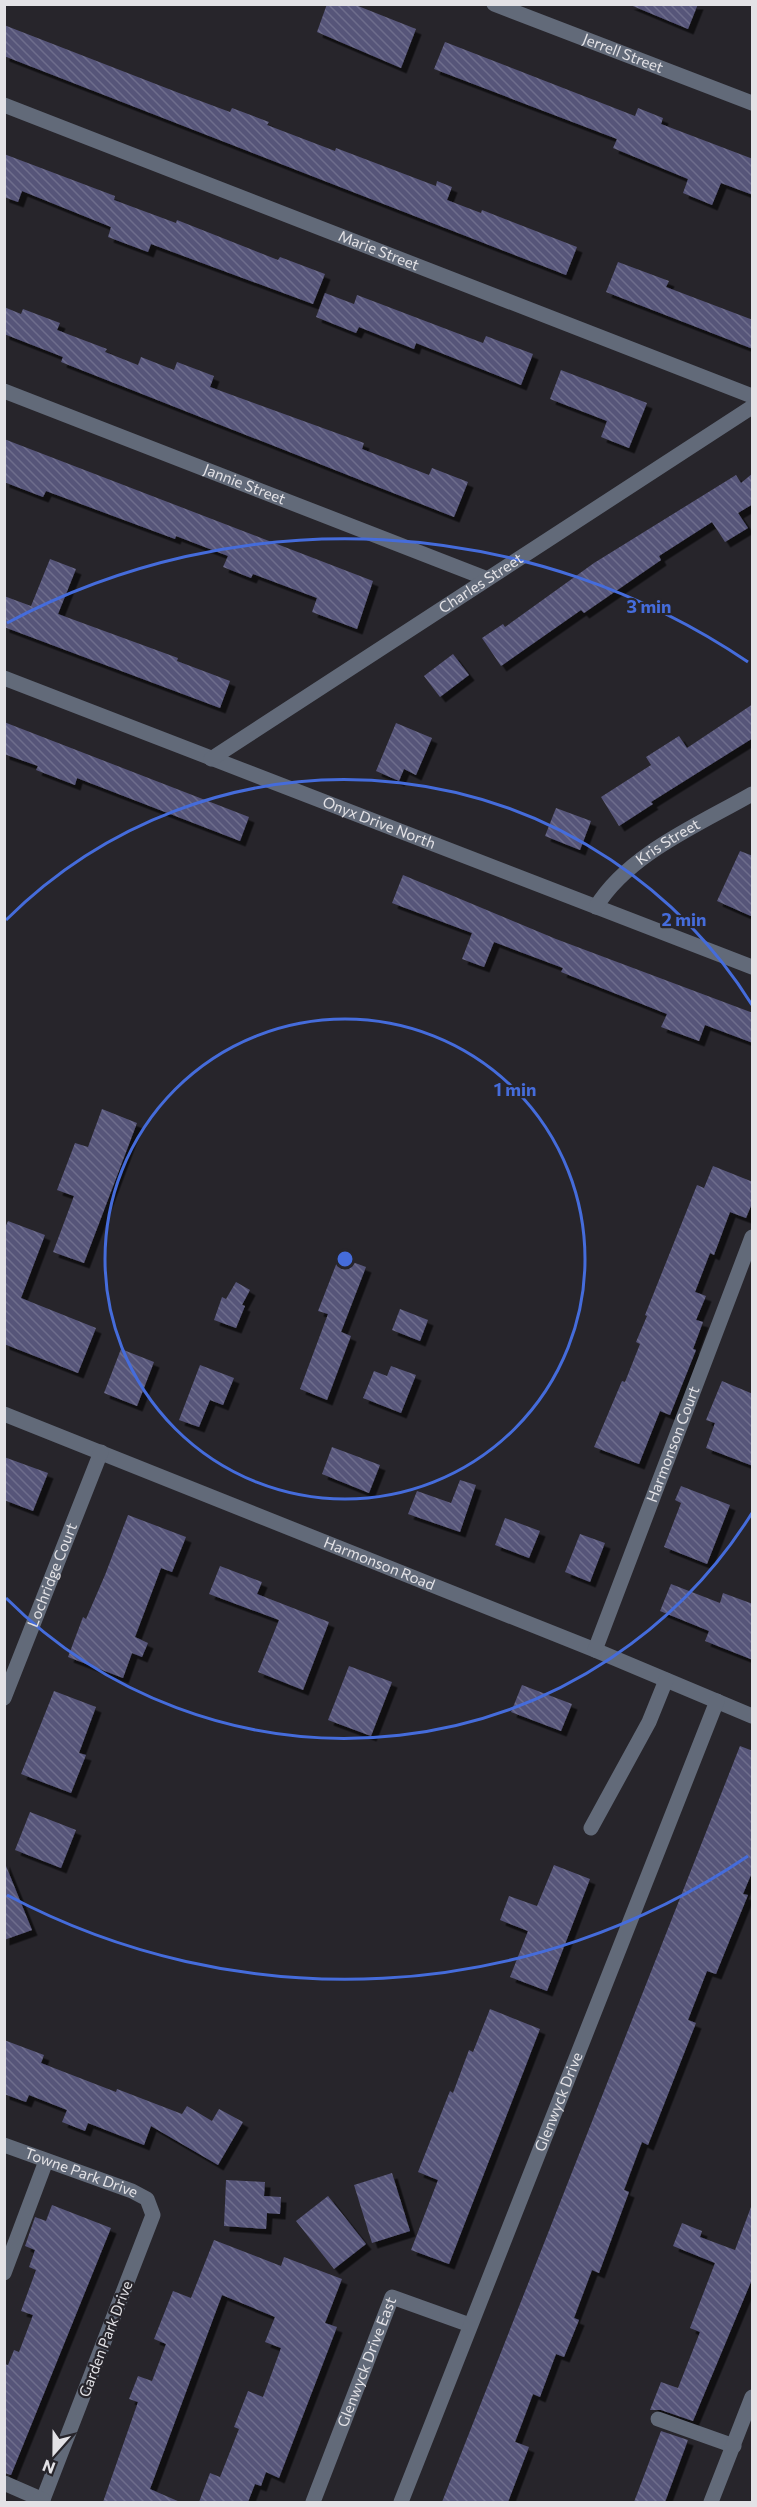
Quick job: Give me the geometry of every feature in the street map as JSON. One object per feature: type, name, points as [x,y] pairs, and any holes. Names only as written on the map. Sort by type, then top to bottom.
[{"type":"street","name":"Jerrell Street","points":[[495,4],[753,103]]},
{"type":"street","name":"Marie Street","points":[[4,105],[753,396]]},
{"type":"street","name":"Jannie Street","points":[[4,391],[485,578]]},
{"type":"street","name":"Charles Street","points":[[211,759],[485,578],[753,407]]},
{"type":"street","name":"Onyx Drive North","points":[[4,678],[753,967]]},
{"type":"street","name":"Kris Street","points":[[596,907],[608,887],[642,859],[753,794]]},
{"type":"street","name":"Harmonson Court","points":[[595,1650],[753,1237]]},
{"type":"street","name":"Harmonson Road","points":[[4,1414],[595,1650],[753,1716]]},
{"type":"street","name":"Lochridge Court","points":[[4,1698],[101,1452]]},
{"type":"street","points":[[591,1828],[649,1722],[666,1680]]},
{"type":"street","name":"Glenwyck Drive","points":[[401,2502],[717,1701]]},
{"type":"street","name":"Towne Park Drive","points":[[4,2145],[132,2191],[147,2199],[152,2208]]},
{"type":"street","points":[[4,2273],[46,2161]]},
{"type":"street","name":"Garden Park Drive","points":[[43,2501],[146,2238],[153,2215],[152,2208]]},
{"type":"street","name":"Glenwyck Drive East","points":[[313,2502],[392,2297],[470,2325]]},
{"type":"street","points":[[711,2502],[753,2397]]},
{"type":"street","points":[[658,2419],[734,2446]]},
{"type":"street","points":[[4,2483],[43,2501]]},
{"type":"building","points":[[327,4],[353,4],[416,29],[401,68],[317,32]]},
{"type":"building","points":[[628,4],[698,4],[688,29]]},
{"type":"building","points":[[4,25],[230,112],[232,108],[269,122],[267,125],[335,151],[336,148],[436,186],[437,181],[452,187],[447,200],[481,213],[482,210],[577,247],[566,275],[4,56]]},
{"type":"building","points":[[445,42],[635,116],[638,108],[663,118],[661,124],[753,159],[753,195],[721,183],[712,205],[683,193],[688,179],[613,148],[617,139],[434,69]]},
{"type":"building","points":[[4,154],[115,196],[114,200],[176,223],[177,220],[278,260],[280,257],[325,274],[313,304],[151,244],[148,252],[108,237],[111,227],[22,191],[18,202],[4,197]]},
{"type":"building","points":[[618,262],[669,281],[666,287],[753,320],[753,349],[606,292]]},
{"type":"building","points":[[325,293],[354,304],[357,295],[483,343],[486,336],[533,354],[521,385],[416,343],[414,349],[359,327],[356,333],[316,317]]},
{"type":"building","points":[[4,307],[21,314],[23,309],[60,323],[57,330],[107,349],[105,352],[138,365],[141,357],[174,370],[177,362],[214,376],[210,387],[364,443],[362,449],[429,475],[432,468],[468,482],[454,517],[61,362],[63,357],[4,334]]},
{"type":"building","points":[[561,370],[647,403],[629,448],[601,437],[607,421],[550,399]]},
{"type":"building","points":[[4,439],[373,581],[357,629],[312,612],[317,598],[253,574],[251,578],[223,567],[228,556],[176,536],[175,539],[46,491],[43,497],[4,482]]},
{"type":"building","points":[[753,473],[753,504],[738,513],[748,528],[725,542],[712,522],[659,556],[661,560],[584,613],[581,610],[501,666],[482,638],[503,624],[505,627],[594,563],[736,475],[741,483]]},
{"type":"building","points":[[50,559],[76,569],[58,614],[178,658],[177,661],[230,681],[220,708],[4,627],[4,596],[31,606]]},
{"type":"building","points":[[453,654],[469,675],[440,697],[424,676]]},
{"type":"building","points":[[753,704],[753,738],[651,802],[653,804],[619,826],[601,797],[651,765],[646,757],[679,736],[687,748]]},
{"type":"building","points":[[4,722],[249,817],[240,841],[77,778],[75,785],[36,770],[38,766],[4,754]]},
{"type":"building","points":[[396,723],[432,738],[416,775],[404,769],[399,781],[376,771]]},
{"type":"building","points":[[556,808],[591,821],[580,850],[545,836]]},
{"type":"building","points":[[740,851],[753,856],[753,917],[717,901]]},
{"type":"building","points":[[403,875],[556,939],[753,1013],[753,1043],[705,1025],[699,1041],[661,1027],[667,1014],[561,972],[563,968],[494,942],[484,967],[462,959],[472,933],[392,903]]},
{"type":"building","points":[[102,1109],[137,1123],[84,1263],[53,1252],[74,1196],[57,1190],[75,1143],[88,1147]]},
{"type":"building","points":[[713,1166],[753,1182],[753,1201],[746,1218],[730,1212],[714,1255],[710,1253],[695,1292],[706,1296],[696,1320],[703,1322],[693,1349],[696,1350],[670,1415],[660,1411],[639,1464],[594,1447],[640,1344],[636,1342],[647,1316],[645,1315],[697,1185],[704,1188]]},
{"type":"building","points":[[8,1221],[45,1235],[21,1298],[96,1328],[78,1373],[4,1344],[4,1230]]},
{"type":"building","points":[[339,1257],[366,1267],[341,1332],[351,1336],[327,1400],[300,1389],[328,1314],[318,1311]]},
{"type":"building","points":[[236,1282],[250,1290],[242,1305],[245,1306],[236,1328],[214,1320],[222,1297],[226,1299]]},
{"type":"building","points":[[400,1309],[428,1320],[420,1341],[392,1330]]},
{"type":"building","points":[[121,1349],[154,1362],[137,1406],[104,1393]]},
{"type":"building","points":[[200,1365],[234,1378],[223,1405],[210,1400],[199,1427],[179,1420]]},
{"type":"building","points":[[391,1366],[416,1375],[401,1413],[363,1398],[374,1371],[387,1376]]},
{"type":"building","points":[[722,1381],[753,1394],[753,1466],[706,1448],[715,1423],[706,1420]]},
{"type":"building","points":[[332,1447],[380,1465],[369,1493],[322,1474]]},
{"type":"building","points":[[4,1457],[48,1473],[33,1511],[4,1500]]},
{"type":"building","points":[[460,1480],[476,1485],[460,1532],[408,1514],[417,1491],[451,1503]]},
{"type":"building","points":[[681,1486],[730,1505],[707,1564],[664,1547],[681,1503],[675,1500]]},
{"type":"building","points":[[128,1515],[186,1537],[172,1572],[161,1568],[135,1637],[148,1643],[142,1657],[132,1653],[123,1678],[68,1657],[83,1617],[86,1619],[105,1575]]},
{"type":"building","points":[[505,1518],[540,1531],[529,1558],[495,1545]]},
{"type":"building","points":[[580,1534],[605,1543],[590,1582],[565,1572]]},
{"type":"building","points":[[220,1566],[262,1582],[257,1594],[329,1622],[303,1690],[258,1672],[279,1620],[209,1594]]},
{"type":"building","points":[[671,1584],[720,1603],[723,1593],[753,1604],[753,1660],[705,1641],[709,1631],[660,1611]]},
{"type":"building","points":[[349,1666],[392,1682],[371,1736],[328,1720]]},
{"type":"building","points":[[522,1685],[572,1704],[561,1731],[511,1712]]},
{"type":"building","points":[[54,1691],[96,1707],[79,1753],[86,1755],[71,1793],[21,1774]]},
{"type":"building","points":[[740,1746],[753,1751],[753,1870],[743,1894],[748,1895],[716,1974],[707,1971],[688,2020],[696,2023],[648,2145],[642,2142],[624,2190],[629,2192],[599,2273],[592,2270],[574,2318],[579,2320],[564,2357],[556,2354],[540,2397],[533,2394],[515,2442],[529,2447],[508,2502],[442,2502]]},
{"type":"building","points":[[30,1812],[76,1830],[61,1868],[15,1850]]},
{"type":"building","points":[[4,1861],[32,1930],[4,1940]]},
{"type":"building","points":[[554,1865],[590,1879],[547,1991],[510,1977],[528,1931],[500,1920],[509,1896],[537,1906]]},
{"type":"building","points":[[490,2009],[540,2029],[449,2264],[411,2250],[438,2180],[418,2172],[450,2091],[453,2093],[469,2050],[473,2052]]},
{"type":"building","points":[[4,2040],[44,2055],[41,2063],[116,2092],[117,2089],[182,2114],[187,2106],[212,2121],[219,2109],[243,2122],[218,2165],[151,2126],[144,2145],[88,2123],[85,2131],[62,2122],[67,2110],[29,2095],[26,2102],[4,2094]]},
{"type":"building","points":[[392,2173],[410,2231],[372,2243],[354,2185]]},
{"type":"building","points":[[226,2180],[265,2182],[264,2196],[281,2197],[280,2214],[267,2213],[266,2229],[224,2226]]},
{"type":"building","points":[[328,2196],[366,2244],[334,2269],[296,2221]]},
{"type":"building","points":[[52,2205],[111,2228],[11,2475],[4,2473],[4,2364],[8,2365],[14,2350],[19,2352],[33,2315],[21,2311],[36,2270],[29,2267],[35,2250],[25,2246],[35,2217],[46,2221]]},
{"type":"building","points":[[751,2207],[753,2277],[693,2421],[661,2410],[650,2410],[661,2382],[678,2388],[700,2332],[690,2328],[715,2263],[673,2246],[682,2223],[702,2231],[700,2237],[735,2250]]},
{"type":"building","points":[[214,2240],[281,2266],[284,2257],[342,2279],[325,2323],[337,2327],[279,2478],[266,2472],[261,2486],[255,2484],[248,2502],[199,2502],[210,2473],[220,2477],[239,2429],[234,2427],[248,2391],[263,2397],[281,2348],[265,2342],[275,2317],[222,2295],[150,2489],[180,2502],[103,2502],[138,2402],[129,2399],[138,2376],[152,2381],[166,2344],[154,2339],[173,2291],[191,2298]]},
{"type":"building","points":[[661,2431],[688,2440],[665,2502],[634,2502]]}]
